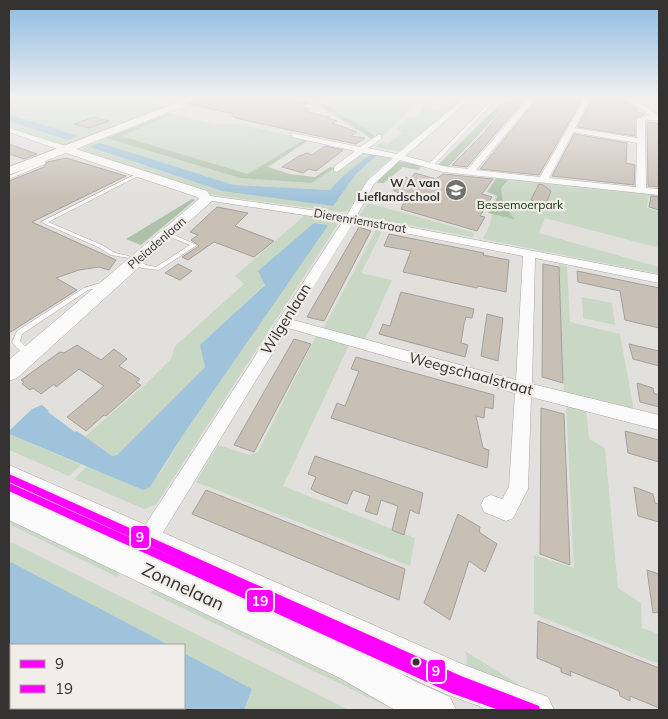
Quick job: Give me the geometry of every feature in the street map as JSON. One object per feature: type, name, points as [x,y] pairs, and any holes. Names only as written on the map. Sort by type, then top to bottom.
[{"type":"street","points":[[17,133],[66,149]]},
{"type":"street","points":[[9,171],[108,133]]},
{"type":"street","name":"Wilgenlaan","points":[[140,552],[283,322],[350,219],[370,183],[428,133]]},
{"type":"street","points":[[470,172],[504,133]]},
{"type":"street","points":[[543,180],[568,133]]},
{"type":"street","points":[[591,133],[640,141]]},
{"type":"street","points":[[640,133],[641,190]]},
{"type":"street","points":[[295,135],[362,150],[378,151],[430,166],[659,192]]},
{"type":"street","points":[[337,169],[378,138]]},
{"type":"street","name":"Dierenriemstraat","points":[[66,149],[202,194],[206,197],[350,219],[659,279]]},
{"type":"street","name":"Pleiadenlaan","points":[[9,372],[106,287],[131,260],[167,234],[206,200],[206,197]]},
{"type":"street","points":[[491,505],[506,510],[518,489],[528,312],[529,253]]},
{"type":"street","name":"Weegschaalstraat","points":[[283,322],[524,389],[659,422]]},
{"type":"street","name":"Zonnelaan","points":[[9,478],[140,552],[353,665],[401,694],[437,710]]},
{"type":"street","name":"Zonnelaan","points":[[9,505],[140,552],[535,710]]},
{"type":"lane","points":[[430,166],[462,133]]},
{"type":"lane","points":[[9,178],[40,166],[44,157]]},
{"type":"lane","points":[[140,174],[44,222],[144,267],[157,269],[194,245],[167,234]]},
{"type":"green space","points":[[23,133],[98,133],[64,146]]},
{"type":"green space","points":[[120,133],[129,133],[121,136],[248,174],[305,139],[309,140],[268,167],[290,174],[315,177],[330,167],[335,168],[311,183],[240,178],[106,138]]},
{"type":"green space","points":[[129,133],[277,133],[305,139],[248,174],[121,136]]},
{"type":"green space","points":[[362,133],[370,133],[380,139],[375,141]]},
{"type":"green space","points":[[370,133],[387,133],[380,139]]},
{"type":"green space","points":[[402,133],[424,133],[400,152],[375,147],[383,141],[387,144]]},
{"type":"green space","points":[[471,133],[480,133],[448,167],[438,165]]},
{"type":"green space","points":[[106,138],[240,178],[311,183],[335,168],[341,170],[367,150],[395,156],[371,175],[348,211],[341,212],[213,195],[86,152],[82,148]],"holes":[[[377,155],[356,174],[333,206],[179,176],[129,161],[202,175],[234,185],[330,190],[343,176]]]},
{"type":"green space","points":[[399,161],[422,166],[418,170],[403,167],[384,183],[377,183],[382,175]]},
{"type":"green space","name":"Bessemoerpark","points":[[499,177],[659,194],[659,199],[645,197],[648,198],[647,208],[659,211],[659,248],[545,218],[539,233],[659,267],[659,274],[483,239],[490,224]]},
{"type":"green space","points":[[496,178],[508,180],[501,188],[503,203],[514,219],[488,213],[498,196],[487,192]]},
{"type":"green space","points":[[192,199],[195,200],[141,245],[126,239]]},
{"type":"green space","points":[[368,203],[475,233],[473,237],[359,216]]},
{"type":"green space","points":[[304,216],[335,220],[338,224],[156,505],[144,509],[74,479],[87,466],[143,490],[161,472],[185,432],[327,225],[201,345],[205,367],[117,455],[112,456],[84,437],[147,383],[171,359],[175,346],[244,284],[235,276]]},
{"type":"green space","points":[[378,226],[384,227],[361,273],[392,280],[365,340],[323,329]]},
{"type":"green space","points":[[559,264],[567,266],[570,322],[620,334],[634,411],[564,393]]},
{"type":"green space","points":[[582,297],[612,303],[615,325],[583,318]]},
{"type":"green space","points":[[316,336],[349,345],[283,486],[415,538],[410,566],[196,482],[218,445],[249,455],[258,452]]},
{"type":"green space","points":[[566,403],[586,409],[589,439],[605,448],[618,588],[641,603],[642,628],[659,634],[659,664],[534,614],[534,555],[574,568]]},
{"type":"green space","points":[[9,434],[81,465],[69,476],[9,450]]},
{"type":"green space","points":[[9,515],[124,569],[117,577],[9,524]]},
{"type":"green space","points":[[13,543],[349,710],[244,710],[252,689],[185,654],[185,644],[167,644],[11,562],[9,564],[9,544]]},
{"type":"green space","points":[[156,584],[421,710],[395,710],[151,593]]},
{"type":"green space","points":[[465,651],[518,684],[518,694],[466,672],[467,658]]},
{"type":"water","points":[[45,133],[67,133],[78,136],[68,140]]},
{"type":"water","points":[[100,143],[234,185],[330,190],[343,176],[371,154],[377,155],[356,174],[333,206],[222,191],[90,147]]},
{"type":"water","points":[[314,223],[327,225],[327,227],[185,432],[150,487],[143,490],[9,434],[9,431],[32,409],[42,405],[48,412],[75,432],[77,431],[112,456],[117,455],[205,367],[200,345],[265,285],[258,271]]},
{"type":"water","points":[[11,562],[167,644],[10,644],[10,709],[185,709],[185,654],[252,689],[244,710],[9,710],[9,564]]},
{"type":"building","points":[[303,133],[356,133],[351,136],[365,138],[356,144]]},
{"type":"building","points":[[484,133],[496,133],[467,167],[452,165]]},
{"type":"building","points":[[510,133],[563,133],[539,175],[480,169]]},
{"type":"building","points":[[613,133],[635,133],[635,136]]},
{"type":"building","points":[[647,133],[659,133],[659,187],[648,186]]},
{"type":"building","points":[[574,134],[627,143],[626,163],[635,165],[634,185],[552,176]]},
{"type":"building","points":[[9,144],[37,154],[24,159],[9,154]]},
{"type":"building","points":[[325,146],[343,150],[316,171],[309,169],[303,173],[282,167],[299,156],[307,153],[312,155]]},
{"type":"building","points":[[66,158],[126,176],[32,222],[116,260],[109,270],[99,267],[79,270],[56,278],[77,290],[9,333],[9,181],[44,167],[47,162]]},
{"type":"building","points":[[415,173],[436,179],[443,174],[493,179],[482,194],[492,197],[480,216],[485,217],[477,231],[401,209],[406,197],[393,190],[405,177],[410,179]]},
{"type":"building","points":[[539,184],[551,191],[545,206],[531,200]]},
{"type":"building","points":[[651,196],[659,197],[659,210],[649,207]]},
{"type":"building","points":[[217,207],[248,213],[235,226],[274,241],[254,257],[214,242],[188,260],[182,257],[199,246],[191,240],[198,235],[190,232]]},
{"type":"building","points":[[359,227],[371,231],[324,321],[307,317]]},
{"type":"building","points":[[389,234],[484,253],[483,255],[509,260],[506,292],[478,286],[477,288],[403,272],[411,251],[384,246]]},
{"type":"building","points":[[178,264],[192,271],[180,280],[165,273]]},
{"type":"building","points":[[543,264],[559,267],[563,383],[542,377]]},
{"type":"building","points":[[577,271],[659,288],[659,328],[625,320],[620,291],[578,282]]},
{"type":"building","points":[[401,292],[474,309],[472,318],[466,317],[464,324],[461,343],[468,345],[465,357],[379,334],[383,324],[390,326]]},
{"type":"building","points":[[487,314],[503,318],[498,361],[481,356]]},
{"type":"building","points":[[294,339],[311,344],[254,452],[234,445]]},
{"type":"building","points":[[629,344],[659,351],[659,366],[633,359]]},
{"type":"building","points":[[77,345],[101,360],[114,349],[127,359],[119,366],[140,379],[136,382],[141,385],[86,431],[67,417],[104,386],[79,369],[56,387],[54,384],[41,394],[33,388],[30,390],[22,384],[24,382],[21,380],[60,352],[64,353]]},
{"type":"building","points":[[356,357],[494,395],[493,409],[485,407],[484,418],[476,416],[483,448],[489,450],[487,468],[331,418],[337,403],[345,406],[359,371],[351,369]]},
{"type":"building","points":[[637,383],[653,388],[654,393],[659,395],[659,407],[640,402]]},
{"type":"building","points":[[541,408],[564,414],[570,565],[540,554]]},
{"type":"building","points":[[625,431],[659,440],[659,462],[628,453]]},
{"type":"building","points":[[315,456],[423,493],[419,514],[410,510],[404,535],[392,530],[398,506],[381,500],[377,515],[365,511],[370,496],[353,490],[347,504],[316,492],[311,489],[316,477],[308,474]]},
{"type":"building","points":[[634,487],[653,494],[655,503],[659,504],[659,522],[638,516]]},
{"type":"building","points":[[206,490],[405,569],[399,600],[192,514]]},
{"type":"building","points":[[458,514],[480,527],[479,532],[497,544],[485,572],[469,561],[450,620],[424,603]]},
{"type":"building","points":[[647,570],[659,574],[659,612],[653,613]]},
{"type":"building","points":[[538,621],[659,668],[659,708],[630,696],[630,701],[620,696],[619,691],[570,671],[571,676],[561,672],[561,668],[537,658]]},
{"type":"transit line","name":"9","points":[[9,478],[459,681],[535,710]]},
{"type":"transit line","name":"19","points":[[9,487],[455,689],[513,710]]},
{"type":"place","name":"W A van Lieflandschool","points":[[456,190]]}]
